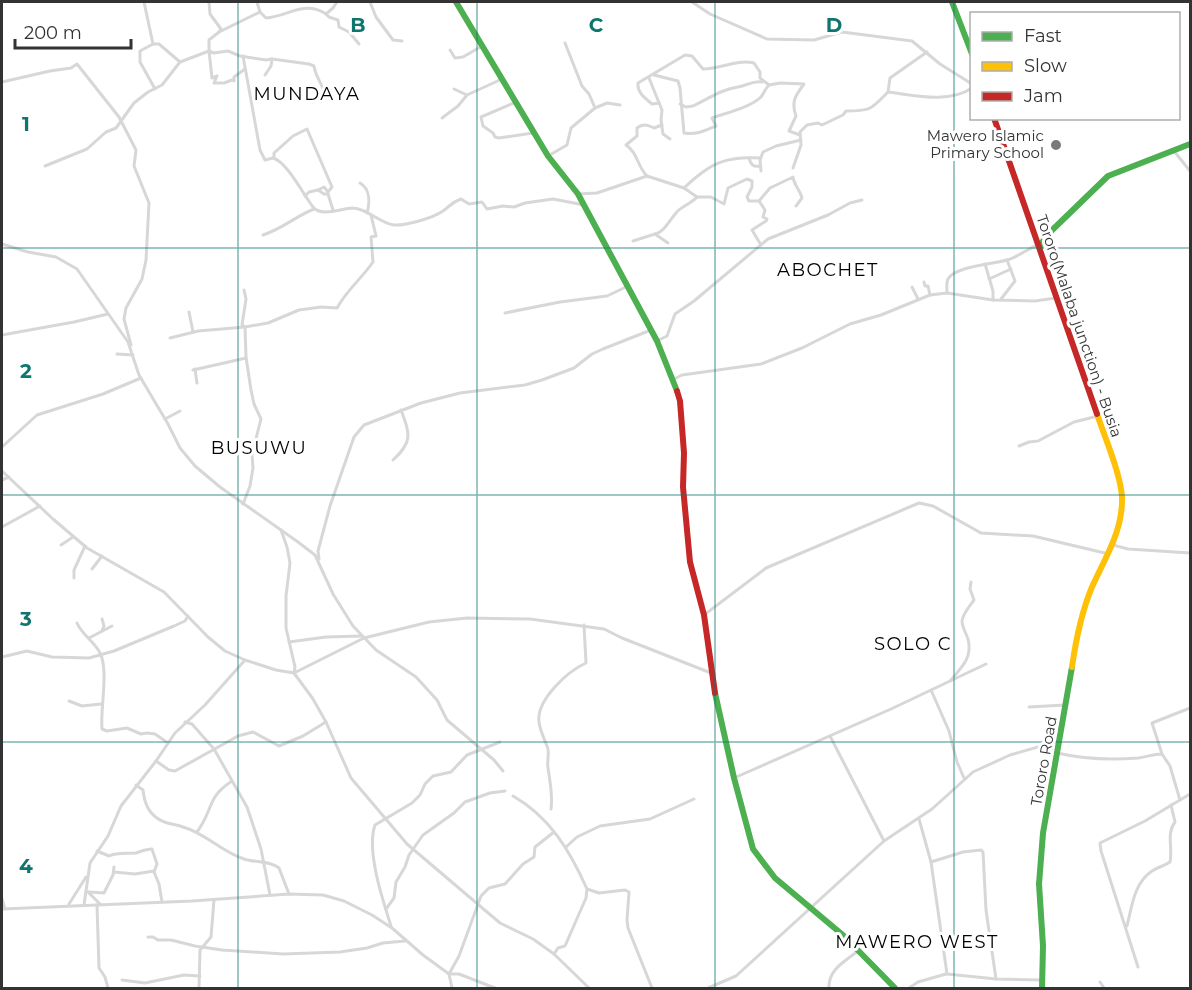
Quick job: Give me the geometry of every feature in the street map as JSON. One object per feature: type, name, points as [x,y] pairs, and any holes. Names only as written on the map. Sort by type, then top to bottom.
[{"type":"main road","points":[[456,2],[548,156],[578,194],[629,286],[673,379],[680,401],[683,487],[690,562],[704,615],[711,673],[734,778],[750,839],[758,858],[775,878],[859,950],[895,988]]},
{"type":"main road","points":[[952,2],[970,49]]},
{"type":"main road","name":"Tororo(Malaba junction) - Busia","points":[[995,120],[1058,298],[1119,483],[1122,496],[1113,545]]},
{"type":"main road","points":[[1039,246],[1045,237],[1108,176],[1191,144]]},
{"type":"main road","name":"Tororo Road","points":[[1042,988],[1040,867],[1059,740],[1079,623],[1092,587],[1113,545]]},
{"type":"street","points":[[144,2],[153,44]]},
{"type":"street","points":[[209,2],[209,11],[220,27],[219,32]]},
{"type":"street","points":[[257,2],[264,17],[272,17],[305,5],[317,7],[329,17],[338,20],[339,27],[349,32],[359,44]]},
{"type":"street","points":[[326,14],[337,2]]},
{"type":"street","points":[[370,2],[376,17],[393,40],[402,41]]},
{"type":"street","points":[[692,2],[710,14],[767,39],[814,40],[836,32],[902,38],[912,41],[970,85]]},
{"type":"street","points":[[245,69],[234,77],[234,81],[214,83],[217,76],[212,78],[209,40],[219,32],[260,12]]},
{"type":"street","points":[[565,43],[582,86],[589,94],[595,108]]},
{"type":"street","points":[[155,89],[141,64],[140,51],[153,44],[162,45],[180,62]]},
{"type":"street","points":[[450,50],[455,58],[460,58],[482,45]]},
{"type":"street","points":[[45,166],[87,149],[106,132],[116,128],[134,103],[164,83],[180,62],[209,51],[214,53],[228,51],[243,56],[314,66],[317,79],[323,89],[331,93],[332,98]]},
{"type":"street","points":[[793,168],[803,128],[818,123],[822,125],[843,115],[846,111],[868,111],[888,92],[890,78],[927,52]]},
{"type":"street","points":[[660,103],[652,104],[646,99],[638,87],[638,82],[649,78],[685,55],[692,56],[703,69],[721,68],[744,60],[754,63],[764,83]]},
{"type":"street","points":[[243,56],[260,150],[265,160],[274,158],[279,161],[314,209],[323,212],[354,208],[395,225],[436,215],[451,203],[461,199],[469,204],[482,202],[487,209],[503,206],[514,207],[553,199],[584,205]]},
{"type":"street","points":[[265,75],[271,66],[272,59]]},
{"type":"street","points":[[2,82],[71,68],[77,64],[121,121],[136,150],[134,166],[150,209],[142,279],[126,308],[124,319],[141,378],[180,448],[195,466],[243,504],[298,542],[319,561]]},
{"type":"street","points":[[654,75],[678,81],[684,133],[698,134],[716,126],[712,118],[754,102],[762,96],[769,85]]},
{"type":"street","points":[[649,78],[663,110],[661,120],[663,134],[670,139]]},
{"type":"street","points":[[442,118],[458,106],[467,95],[502,79]]},
{"type":"street","points":[[680,104],[686,107],[693,106],[732,87],[740,87],[757,81],[769,85],[780,82],[804,84],[793,101],[796,116],[789,131],[800,135]]},
{"type":"street","points":[[888,92],[921,96],[951,96],[964,93],[970,88]]},
{"type":"street","points":[[454,89],[467,95]]},
{"type":"street","points":[[516,102],[481,117],[483,126],[495,137],[500,138],[535,133]]},
{"type":"street","points":[[548,156],[567,144],[571,128],[595,108],[607,103],[620,105]]},
{"type":"street","points":[[663,125],[654,128],[646,125],[640,126],[637,136],[626,146],[635,152],[641,170],[647,176],[684,188],[697,197],[711,197],[724,204],[728,188],[747,179],[752,181],[747,197],[749,201],[759,201],[770,188],[793,177],[794,184],[802,198],[795,206]]},
{"type":"street","points":[[274,158],[274,153],[293,136],[307,129],[332,187],[328,193]]},
{"type":"street","points":[[749,158],[754,167],[761,168],[761,158],[767,150],[801,140]]},
{"type":"street","points":[[1174,151],[1191,171]]},
{"type":"street","points":[[684,188],[714,164],[737,158],[761,158]]},
{"type":"street","points":[[578,194],[597,194],[647,176]]},
{"type":"street","points":[[170,338],[193,332],[245,327],[276,320],[299,310],[321,307],[337,308],[344,296],[373,262],[370,237],[376,236],[369,214],[368,191],[360,183]]},
{"type":"street","points":[[305,196],[309,192],[318,190],[324,194],[328,193]]},
{"type":"street","points":[[328,193],[333,210]]},
{"type":"street","points":[[633,241],[659,234],[674,218],[676,212],[697,197]]},
{"type":"street","points":[[657,342],[667,336],[675,314],[694,301],[761,244],[774,236],[789,232],[850,203],[862,200]]},
{"type":"street","points":[[759,201],[765,210],[763,216],[767,219],[752,230],[761,244]]},
{"type":"street","points":[[263,234],[284,227],[314,209]]},
{"type":"street","points":[[655,234],[668,243]]},
{"type":"street","points":[[2,244],[56,257],[77,269],[132,349]]},
{"type":"street","points":[[947,293],[950,276],[965,269],[1007,260],[1024,250],[1039,246]]},
{"type":"street","points":[[1001,299],[1015,281],[1007,260]]},
{"type":"street","points":[[985,264],[994,294],[993,300]]},
{"type":"street","points":[[989,279],[1011,269]]},
{"type":"street","points":[[924,282],[925,286],[928,286],[930,295]]},
{"type":"street","points":[[505,314],[582,298],[607,296],[629,286]]},
{"type":"street","points":[[912,287],[918,299]]},
{"type":"street","points":[[243,504],[250,486],[253,468],[252,454],[261,419],[254,404],[246,358],[245,327],[242,325],[246,299],[244,290]]},
{"type":"street","points":[[673,379],[682,375],[726,371],[761,364],[802,348],[850,324],[881,315],[930,295],[947,293],[993,300],[1035,301],[1058,298]]},
{"type":"street","points":[[189,312],[193,332]]},
{"type":"street","points":[[2,335],[108,314]]},
{"type":"street","points":[[502,771],[494,760],[447,720],[437,700],[416,677],[376,650],[353,626],[339,604],[319,561],[318,551],[330,506],[357,431],[364,425],[401,410],[460,393],[533,382],[574,368],[592,354],[651,330]]},
{"type":"street","points":[[117,354],[133,355]]},
{"type":"street","points":[[197,383],[194,370],[246,358]]},
{"type":"street","points":[[2,447],[38,415],[103,394],[141,378]]},
{"type":"street","points":[[393,460],[404,450],[408,442],[408,429],[401,410]]},
{"type":"street","points":[[165,419],[180,411]]},
{"type":"street","points":[[1019,447],[1038,441],[1081,420],[1098,416]]},
{"type":"street","points":[[2,471],[85,546],[157,587],[225,651],[276,670],[294,673],[363,637]]},
{"type":"street","points":[[2,480],[9,477]]},
{"type":"street","points":[[704,615],[766,568],[919,502],[933,506],[981,533],[1033,536],[1109,554]]},
{"type":"street","points":[[2,527],[40,506]]},
{"type":"street","points":[[281,530],[290,563],[286,596],[286,628],[295,668],[294,673],[313,699],[351,778],[407,844],[428,864],[454,882],[500,923],[532,939],[554,954],[589,988]]},
{"type":"street","points":[[61,545],[73,537]]},
{"type":"street","points":[[1113,545],[1149,552],[1191,553]]},
{"type":"street","points":[[74,578],[74,570],[85,546]]},
{"type":"street","points":[[92,569],[102,556]]},
{"type":"street","points":[[948,682],[965,664],[968,656],[968,641],[962,622],[974,600],[970,589],[971,582]]},
{"type":"street","points":[[2,657],[27,651],[74,659],[101,655],[174,626],[185,621],[188,616]]},
{"type":"street","points":[[102,619],[104,626],[102,631]]},
{"type":"street","points":[[289,642],[326,637],[363,637],[451,619],[530,619],[604,629],[622,639],[711,673]]},
{"type":"street","points":[[77,623],[101,655],[102,729],[107,731],[127,728],[141,734],[155,734],[168,743]]},
{"type":"street","points":[[89,638],[112,626]]},
{"type":"street","points":[[551,809],[553,794],[548,767],[549,751],[539,718],[546,696],[560,682],[586,663],[584,626]]},
{"type":"street","points":[[84,905],[90,863],[108,836],[121,806],[168,743],[245,660]]},
{"type":"street","points":[[734,778],[986,663]]},
{"type":"street","points":[[931,690],[949,731],[957,762],[964,778]]},
{"type":"street","points":[[69,701],[82,706],[101,704]]},
{"type":"street","points":[[1029,707],[1066,705]]},
{"type":"street","points":[[1179,800],[1170,766],[1162,754],[1152,723],[1191,708]]},
{"type":"street","points":[[186,722],[192,724],[214,749],[247,807],[258,840],[270,895]]},
{"type":"street","points":[[156,761],[169,770],[175,771],[238,736],[253,732],[279,746],[326,723]]},
{"type":"street","points":[[830,736],[884,841]]},
{"type":"street","points":[[708,988],[736,976],[884,841],[918,819],[978,768],[1059,740]]},
{"type":"street","points":[[392,928],[376,872],[373,832],[375,825],[412,803],[420,795],[424,784],[433,776],[451,772],[467,755],[500,742]]},
{"type":"street","points":[[1057,753],[1113,758],[1141,758],[1162,754]]},
{"type":"street","points":[[197,832],[207,818],[215,794],[232,781]]},
{"type":"street","points":[[136,785],[142,790],[145,802],[156,818],[197,832],[215,845],[242,858],[269,862],[279,868],[289,894]]},
{"type":"street","points":[[386,909],[394,898],[396,882],[409,855],[423,836],[465,802],[490,793],[506,791]]},
{"type":"street","points":[[1138,967],[1100,843],[1145,821],[1191,794]]},
{"type":"street","points":[[513,796],[530,806],[555,831],[566,847],[587,889],[586,898],[566,946],[558,948],[554,954]]},
{"type":"street","points":[[566,847],[577,837],[600,826],[650,819],[694,799]]},
{"type":"street","points":[[1126,928],[1139,885],[1151,871],[1170,862],[1171,828],[1175,822],[1171,805]]},
{"type":"street","points":[[918,819],[931,862],[947,974]]},
{"type":"street","points":[[452,988],[449,974],[459,956],[481,896],[489,888],[506,884],[523,864],[534,856],[535,847],[555,831]]},
{"type":"street","points":[[97,851],[109,856],[112,853],[132,853],[147,848],[152,849],[157,864],[154,871],[162,902]]},
{"type":"street","points":[[931,862],[963,852],[984,852],[986,910],[996,979]]},
{"type":"street","points":[[88,892],[104,893],[114,873],[114,867]]},
{"type":"street","points":[[114,873],[135,874],[154,871]]},
{"type":"street","points":[[68,906],[87,877]]},
{"type":"street","points":[[86,888],[98,904],[99,968],[108,988]]},
{"type":"street","points":[[587,889],[596,893]]},
{"type":"street","points":[[586,898],[596,893],[625,890],[629,892],[628,928],[652,988]]},
{"type":"street","points":[[2,900],[3,909],[214,900],[313,893],[337,899],[372,915],[392,928],[405,941],[449,974],[459,974],[495,988]]},
{"type":"street","points":[[199,988],[201,947],[211,937],[214,900]]},
{"type":"street","points":[[148,937],[201,947],[246,952],[313,954],[405,941]]},
{"type":"street","points":[[829,988],[831,975],[835,969],[859,950]]},
{"type":"street","points":[[909,988],[918,982],[947,974],[996,979],[1042,980]]},
{"type":"street","points":[[122,980],[146,983],[184,975],[200,976]]},
{"type":"street","points":[[1100,982],[1104,988]]},
{"type":"traffic: fast","points":[[456,2],[548,156],[578,194],[657,341],[677,391]]},
{"type":"traffic: fast","points":[[952,2],[970,49]]},
{"type":"traffic: fast","points":[[1040,247],[1045,237],[1108,176],[1190,144]]},
{"type":"traffic: fast","points":[[1042,988],[1043,946],[1039,884],[1043,833],[1072,667]]},
{"type":"traffic: fast","points":[[715,693],[753,849],[775,878],[844,936],[895,988]]},
{"type":"traffic: slow","points":[[1072,667],[1085,607],[1112,544],[1122,509],[1119,478],[1097,414]]},
{"type":"traffic: jam","points":[[995,120],[1097,414]]},
{"type":"traffic: jam","points":[[677,391],[680,401],[684,453],[683,487],[690,562],[704,615],[715,693]]},
{"type":"place","name":"Mawero Islamic Primary School","points":[[1056,145]]},
{"type":"district","name":"MUNDAYA","points":[[307,94]]},
{"type":"district","name":"ABOCHET","points":[[828,270]]},
{"type":"district","name":"BUSUWU","points":[[259,448]]},
{"type":"district","name":"SOLO C","points":[[913,644]]},
{"type":"district","name":"MAWERO WEST","points":[[917,942]]}]
